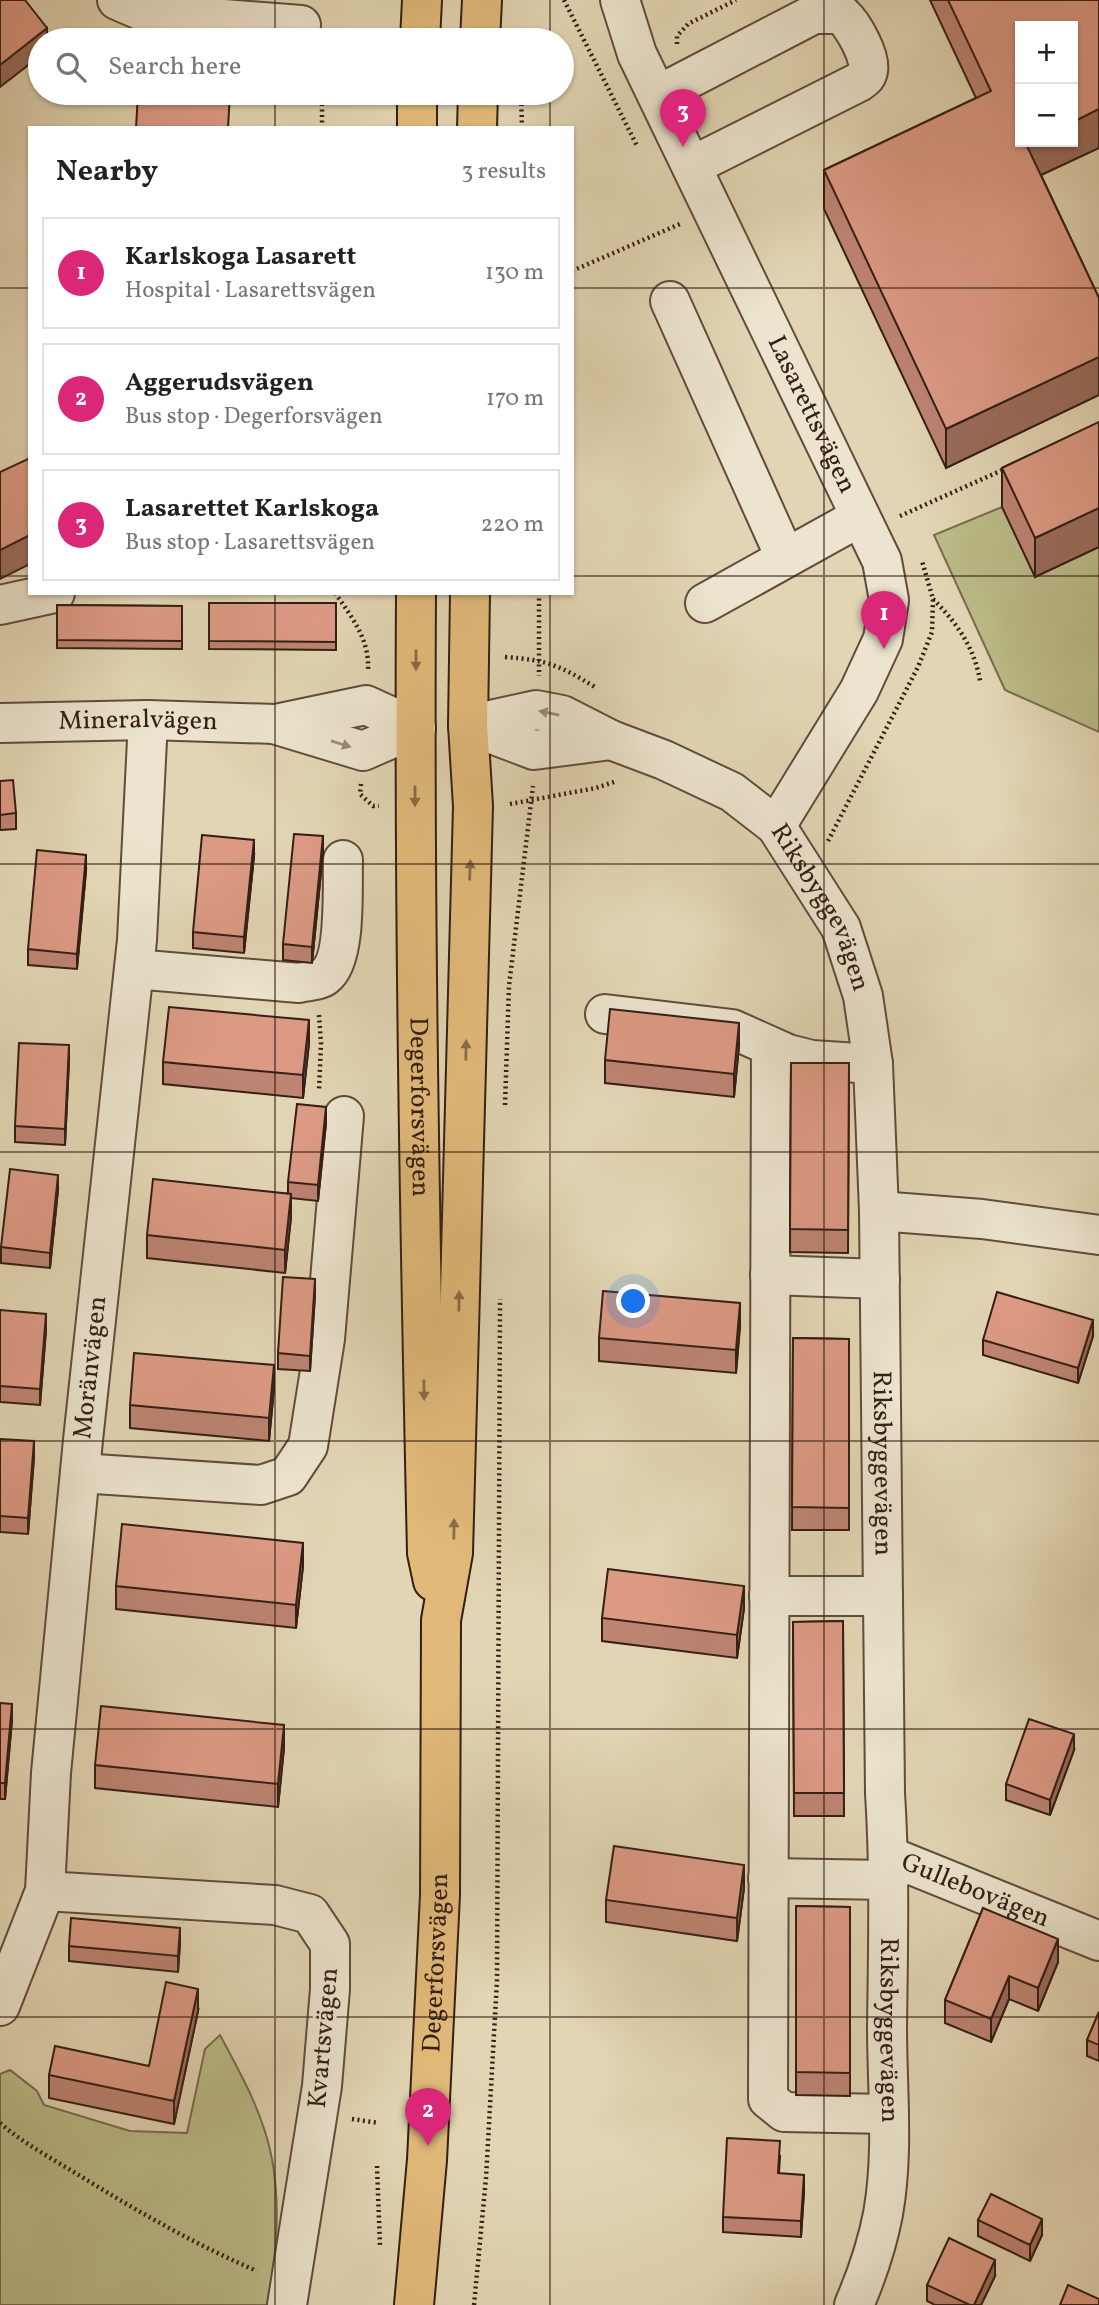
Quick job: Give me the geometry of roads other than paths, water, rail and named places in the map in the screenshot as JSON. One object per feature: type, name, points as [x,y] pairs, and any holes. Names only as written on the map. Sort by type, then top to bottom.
[{"type":"main road","points":[[421,28],[422,0]]},
{"type":"main road","points":[[481,28],[482,0]]},
{"type":"main road","points":[[417,105],[417,126]]},
{"type":"main road","points":[[477,126],[478,105]]},
{"type":"main road","name":"Degerforsvägen","points":[[416,595],[416,940],[427,1553],[441,1620]]},
{"type":"main road","name":"Degerforsvägen","points":[[414,2305],[427,2161],[440,1895],[441,1620],[453,1553],[472,806],[468,725],[470,595]]},
{"type":"main road","points":[[416,728],[468,725]]},
{"type":"street","points":[[117,0],[147,13],[302,25]]},
{"type":"street","name":"Lasarettsvägen","points":[[620,0],[637,54],[882,561],[889,600],[883,639],[859,691],[776,826]]},
{"type":"street","points":[[658,95],[814,14],[841,14],[850,22],[866,55],[869,67],[867,76],[859,82],[692,166]]},
{"type":"street","points":[[670,301],[785,557]]},
{"type":"street","points":[[705,603],[785,557],[864,524]]},
{"type":"street","points":[[0,605],[46,595]]},
{"type":"street","name":"Mineralvägen","points":[[0,723],[148,720],[275,724],[363,751],[416,728]]},
{"type":"street","name":"Moränvägen","points":[[0,2006],[45,1891],[51,1773],[80,1472],[134,970],[148,720]]},
{"type":"street","name":"Riksbyggevägen","points":[[468,725],[534,750],[611,740],[732,792],[776,826],[809,877],[841,928],[863,996],[873,1064],[879,1211],[885,1793],[889,1868],[889,2153],[883,2213],[869,2269],[854,2305]]},
{"type":"street","points":[[134,970],[299,983],[325,976],[335,963],[340,949],[344,860]]},
{"type":"street","points":[[605,1014],[732,1029],[788,1054],[812,1060],[873,1064]]},
{"type":"street","points":[[771,1047],[768,2099],[784,2112],[888,2114]]},
{"type":"street","points":[[80,1472],[261,1485],[288,1476],[307,1446],[325,1339],[344,1116]]},
{"type":"street","points":[[879,1211],[982,1219],[1099,1235]]},
{"type":"street","points":[[770,1275],[880,1279]]},
{"type":"street","points":[[769,1596],[883,1596]]},
{"type":"street","points":[[768,1878],[889,1868]]},
{"type":"street","name":"Gullebovägen","points":[[889,1868],[1099,1941]]},
{"type":"street","name":"Kvartsvägen","points":[[45,1891],[275,1905],[310,1914],[330,1944],[330,1989],[322,2086],[289,2295]]},
{"type":"place","name":"Lasarettet Karlskoga","points":[[683,147]]},
{"type":"place","name":"Karlskoga Lasarett","points":[[884,649]]},
{"type":"place","name":"Aggerudsvägen","points":[[428,2146]]}]
